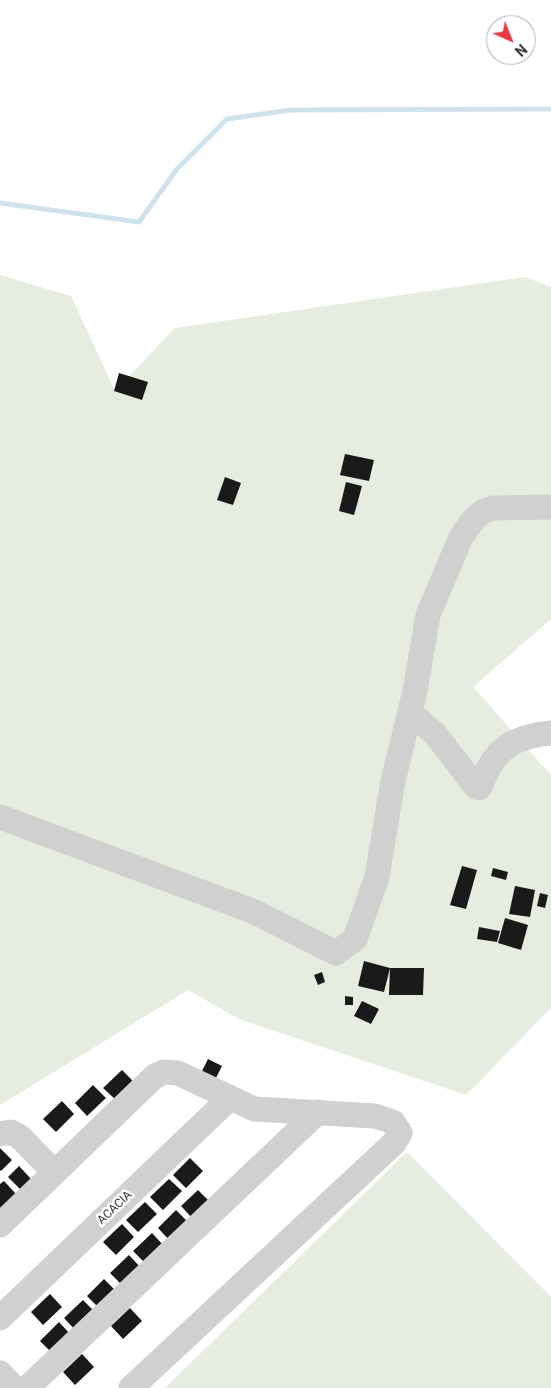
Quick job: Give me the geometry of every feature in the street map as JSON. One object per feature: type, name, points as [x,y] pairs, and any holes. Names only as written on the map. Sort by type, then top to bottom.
[{"type":"street","points":[[0,817],[256,912],[336,953],[355,939],[377,877],[393,782],[410,712],[428,615],[461,537],[473,520],[482,512],[493,508],[551,507]]},
{"type":"street","points":[[410,712],[436,736],[476,787],[479,788],[496,756],[510,743],[551,733]]},
{"type":"street","points":[[0,1225],[155,1076],[164,1072],[178,1073],[254,1109],[374,1116],[392,1122],[400,1133],[394,1143],[132,1388]]},
{"type":"street","name":"ACACIA","points":[[0,1318],[230,1098]]},
{"type":"street","points":[[27,1388],[318,1112]]},
{"type":"street","points":[[0,1134],[11,1132],[20,1137],[54,1172]]},
{"type":"street","points":[[0,1373],[14,1388]]},
{"type":"shaded area","points":[[0,275],[71,296],[115,391],[175,328],[525,277],[551,287],[551,619],[473,687],[551,775],[551,1008],[466,1095],[241,1020],[188,990],[0,1105]]},
{"type":"shaded area","points":[[407,1152],[551,1297],[551,1388],[165,1388]]},
{"type":"building","points":[[119,373],[148,382],[142,400],[114,391]]},
{"type":"building","points":[[345,454],[374,460],[369,481],[340,475]]},
{"type":"building","points":[[225,477],[241,483],[233,505],[217,500]]},
{"type":"building","points":[[346,482],[362,486],[354,515],[339,511]]},
{"type":"building","points":[[462,866],[477,870],[466,909],[450,905]]},
{"type":"building","points":[[493,868],[508,872],[506,880],[491,876]]},
{"type":"building","points":[[515,886],[535,890],[530,917],[509,914]]},
{"type":"building","points":[[540,893],[548,895],[545,908],[537,906]]},
{"type":"building","points":[[505,918],[528,925],[521,950],[498,943]]},
{"type":"building","points":[[479,927],[500,931],[497,942],[477,939]]},
{"type":"building","points":[[364,961],[390,968],[384,992],[358,986]]},
{"type":"building","points":[[390,968],[424,968],[423,995],[389,995]]},
{"type":"building","points":[[322,972],[325,982],[318,985],[314,975]]},
{"type":"building","points":[[345,996],[353,997],[353,1005],[345,1005]]},
{"type":"building","points":[[362,1001],[379,1009],[371,1024],[354,1016]]},
{"type":"building","points":[[208,1059],[222,1066],[214,1082],[200,1075]]},
{"type":"building","points":[[122,1070],[134,1082],[116,1100],[103,1088]]},
{"type":"building","points":[[93,1085],[106,1098],[87,1116],[75,1103]]},
{"type":"building","points":[[62,1101],[74,1114],[56,1132],[43,1119]]},
{"type":"building","points":[[0,1148],[12,1160],[1,1171],[0,1170]]},
{"type":"building","points":[[190,1158],[203,1171],[186,1188],[173,1175]]},
{"type":"building","points":[[19,1166],[31,1179],[21,1190],[8,1177]]},
{"type":"building","points":[[169,1179],[182,1191],[163,1210],[150,1197]]},
{"type":"building","points":[[4,1181],[16,1194],[0,1209],[0,1184]]},
{"type":"building","points":[[198,1190],[210,1202],[193,1219],[181,1206]]},
{"type":"building","points":[[145,1202],[157,1214],[138,1232],[126,1220]]},
{"type":"building","points":[[176,1210],[189,1223],[170,1241],[158,1228]]},
{"type":"building","points":[[122,1224],[134,1237],[116,1255],[103,1242]]},
{"type":"building","points":[[152,1233],[164,1246],[146,1264],[133,1251]]},
{"type":"building","points":[[129,1255],[141,1268],[123,1286],[110,1273]]},
{"type":"building","points":[[104,1279],[117,1292],[100,1309],[87,1296]]},
{"type":"building","points":[[50,1294],[62,1307],[43,1325],[31,1312]]},
{"type":"building","points":[[83,1300],[95,1312],[76,1331],[64,1318]]},
{"type":"building","points":[[130,1308],[142,1321],[123,1339],[111,1326]]},
{"type":"building","points":[[59,1322],[71,1335],[52,1353],[40,1341]]},
{"type":"building","points":[[82,1354],[94,1367],[75,1385],[63,1372]]},
{"type":"waterway","points":[[0,203],[139,222],[177,169],[227,119],[291,110],[551,109]]}]
